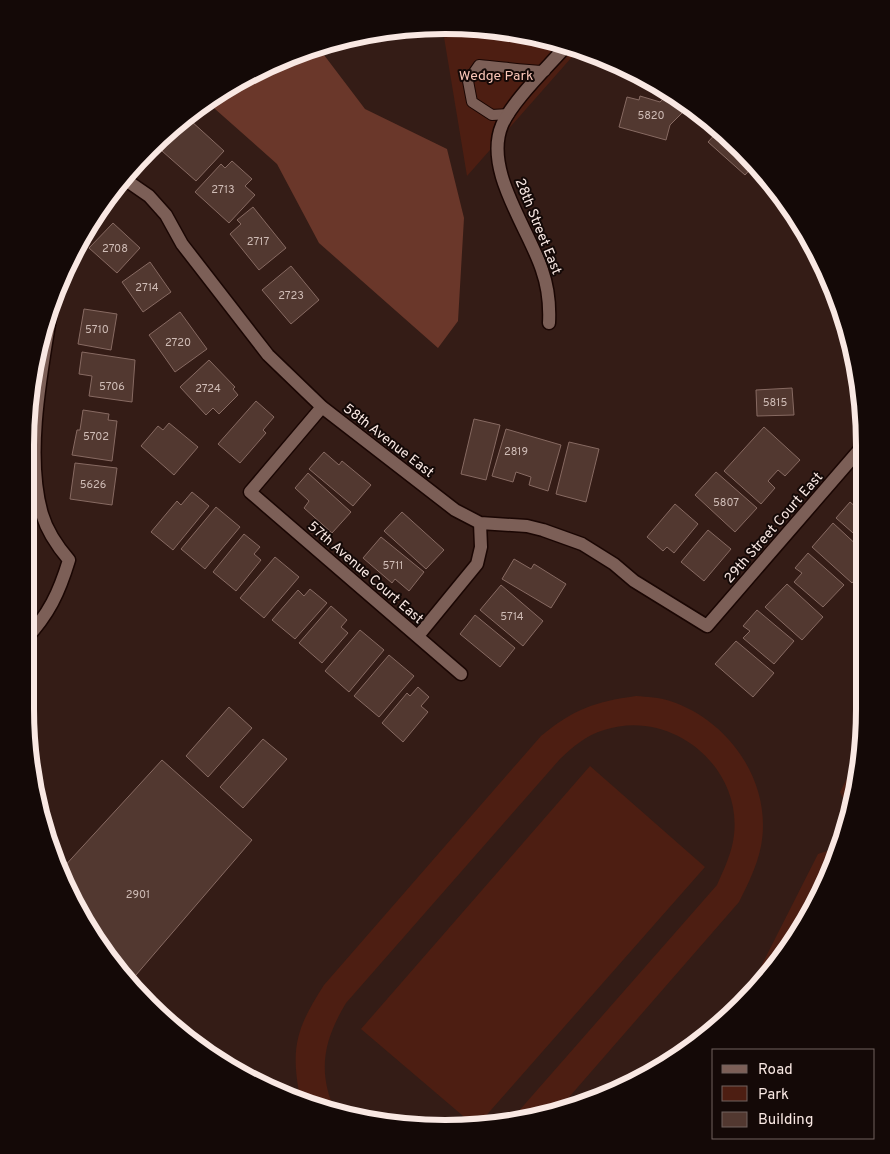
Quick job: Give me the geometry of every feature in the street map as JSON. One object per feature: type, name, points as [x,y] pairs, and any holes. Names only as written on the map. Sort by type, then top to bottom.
[{"type":"street","name":"28th Street East","points":[[550,323],[549,297],[542,269],[513,206],[501,168],[499,135],[509,114],[562,51]]},
{"type":"street","name":"58th Avenue East","points":[[130,182],[158,205],[174,227],[182,244],[268,355],[322,407],[455,510],[480,522],[527,526],[582,544],[614,564],[634,581],[707,626]]},
{"type":"street","points":[[34,630],[42,621],[60,592],[69,560],[55,542],[42,516],[36,472],[40,388],[46,348]]},
{"type":"street","name":"57th Avenue Court East","points":[[322,407],[250,492],[461,674]]},
{"type":"street","name":"29th Street Court East","points":[[707,626],[856,454]]},
{"type":"street","points":[[418,636],[477,564],[481,547],[480,522]]},
{"type":"lane","points":[[509,114],[492,115],[472,102],[468,81],[479,65],[545,71]]},
{"type":"green space","name":"Wedge Park","points":[[443,34],[499,37],[574,55],[467,176]]},
{"type":"green space","points":[[636,696],[670,701],[691,710],[711,723],[728,739],[742,757],[753,777],[760,799],[763,822],[761,846],[755,868],[739,902],[565,1102],[516,1114],[717,885],[733,842],[733,810],[726,786],[714,766],[697,748],[677,735],[654,727],[629,725],[597,732],[580,742],[560,759],[346,1003],[332,1030],[326,1056],[326,1082],[332,1104],[299,1093],[296,1064],[298,1038],[307,1013],[324,985],[541,736],[574,713],[608,701]]},
{"type":"green space","points":[[590,766],[705,867],[484,1118],[467,1119],[361,1029]]},
{"type":"green space","points":[[852,769],[845,802],[840,792]]},
{"type":"green space","points":[[831,850],[814,891],[801,915],[787,937],[754,979],[818,854]]},
{"type":"shaded area","points":[[323,53],[365,109],[447,149],[464,218],[458,321],[438,348],[319,243],[277,164],[212,106],[263,76]]},
{"type":"building","points":[[640,96],[660,102],[664,98],[684,111],[670,125],[666,140],[619,127],[627,97],[639,100]]},
{"type":"building","points":[[192,122],[224,151],[196,181],[162,151],[180,131]]},
{"type":"building","points":[[715,135],[750,170],[745,175],[708,142]]},
{"type":"building","points":[[232,161],[252,179],[245,186],[255,195],[229,223],[195,192],[221,164],[225,168]]},
{"type":"building","points":[[253,207],[286,248],[259,270],[230,234],[241,224],[237,220]]},
{"type":"building","points":[[113,223],[140,248],[117,273],[89,248]]},
{"type":"building","points":[[150,262],[171,292],[143,312],[122,282]]},
{"type":"building","points":[[291,266],[319,300],[291,324],[262,290]]},
{"type":"building","points":[[84,309],[117,314],[111,350],[78,344]]},
{"type":"building","points":[[180,312],[207,349],[175,372],[149,335]]},
{"type":"building","points":[[82,352],[135,360],[132,402],[89,396],[92,376],[79,374]]},
{"type":"building","points":[[209,360],[235,387],[233,389],[238,395],[219,414],[213,408],[206,415],[180,387]]},
{"type":"building","points":[[792,388],[794,415],[757,416],[756,390]]},
{"type":"building","points":[[256,401],[274,417],[263,430],[266,433],[240,463],[218,444]]},
{"type":"building","points":[[83,410],[109,414],[108,420],[117,421],[112,461],[72,455],[77,430],[80,430]]},
{"type":"building","points":[[474,419],[500,425],[486,480],[461,474]]},
{"type":"building","points":[[169,423],[198,447],[174,475],[141,446],[158,426],[163,430]]},
{"type":"building","points":[[764,427],[800,460],[785,476],[778,470],[768,481],[775,488],[761,504],[724,471]]},
{"type":"building","points":[[506,429],[561,445],[548,491],[529,485],[531,477],[516,472],[513,482],[492,476]]},
{"type":"building","points":[[569,442],[599,449],[586,502],[556,494]]},
{"type":"building","points":[[324,452],[339,465],[342,461],[371,485],[353,506],[309,469]]},
{"type":"building","points":[[75,463],[117,468],[112,505],[70,499]]},
{"type":"building","points":[[716,472],[757,508],[735,532],[695,495]]},
{"type":"building","points":[[308,473],[351,512],[332,533],[304,508],[309,501],[295,488]]},
{"type":"building","points":[[192,492],[209,506],[173,550],[151,532],[177,501],[181,505]]},
{"type":"building","points":[[850,502],[856,507],[856,536],[836,518]]},
{"type":"building","points":[[675,504],[698,524],[674,553],[667,547],[663,551],[647,537]]},
{"type":"building","points":[[216,507],[240,527],[205,569],[181,549]]},
{"type":"building","points":[[402,512],[444,550],[426,569],[384,531]]},
{"type":"building","points":[[833,523],[856,544],[856,579],[852,583],[812,547]]},
{"type":"building","points":[[708,530],[731,549],[704,581],[681,562]]},
{"type":"building","points":[[244,534],[260,547],[254,554],[261,560],[236,591],[213,572]]},
{"type":"building","points":[[381,537],[424,572],[409,591],[395,579],[392,583],[363,558]]},
{"type":"building","points":[[808,553],[844,585],[823,607],[794,582],[802,573],[795,568]]},
{"type":"building","points":[[275,557],[299,577],[264,618],[240,598]]},
{"type":"building","points":[[514,559],[531,569],[534,564],[566,584],[551,608],[502,579]]},
{"type":"building","points":[[787,584],[823,617],[802,640],[765,607]]},
{"type":"building","points":[[501,585],[543,621],[523,646],[480,610]]},
{"type":"building","points":[[310,589],[327,603],[295,639],[272,620],[298,590],[304,596]]},
{"type":"building","points":[[331,606],[347,620],[341,627],[348,633],[322,663],[299,643]]},
{"type":"building","points":[[757,610],[794,641],[774,664],[743,638],[750,631],[743,626]]},
{"type":"building","points":[[475,615],[515,648],[500,667],[460,634]]},
{"type":"building","points":[[360,630],[384,650],[349,692],[325,671]]},
{"type":"building","points":[[736,641],[774,673],[753,697],[715,664]]},
{"type":"building","points":[[389,655],[414,676],[379,717],[354,696]]},
{"type":"building","points":[[418,687],[429,697],[421,706],[428,712],[403,742],[382,723],[407,693],[410,696]]},
{"type":"building","points":[[229,707],[252,728],[208,777],[186,756]]},
{"type":"building","points":[[263,739],[287,759],[243,808],[220,787]]},
{"type":"building","points":[[162,760],[252,840],[134,977],[89,915],[65,866]]}]
